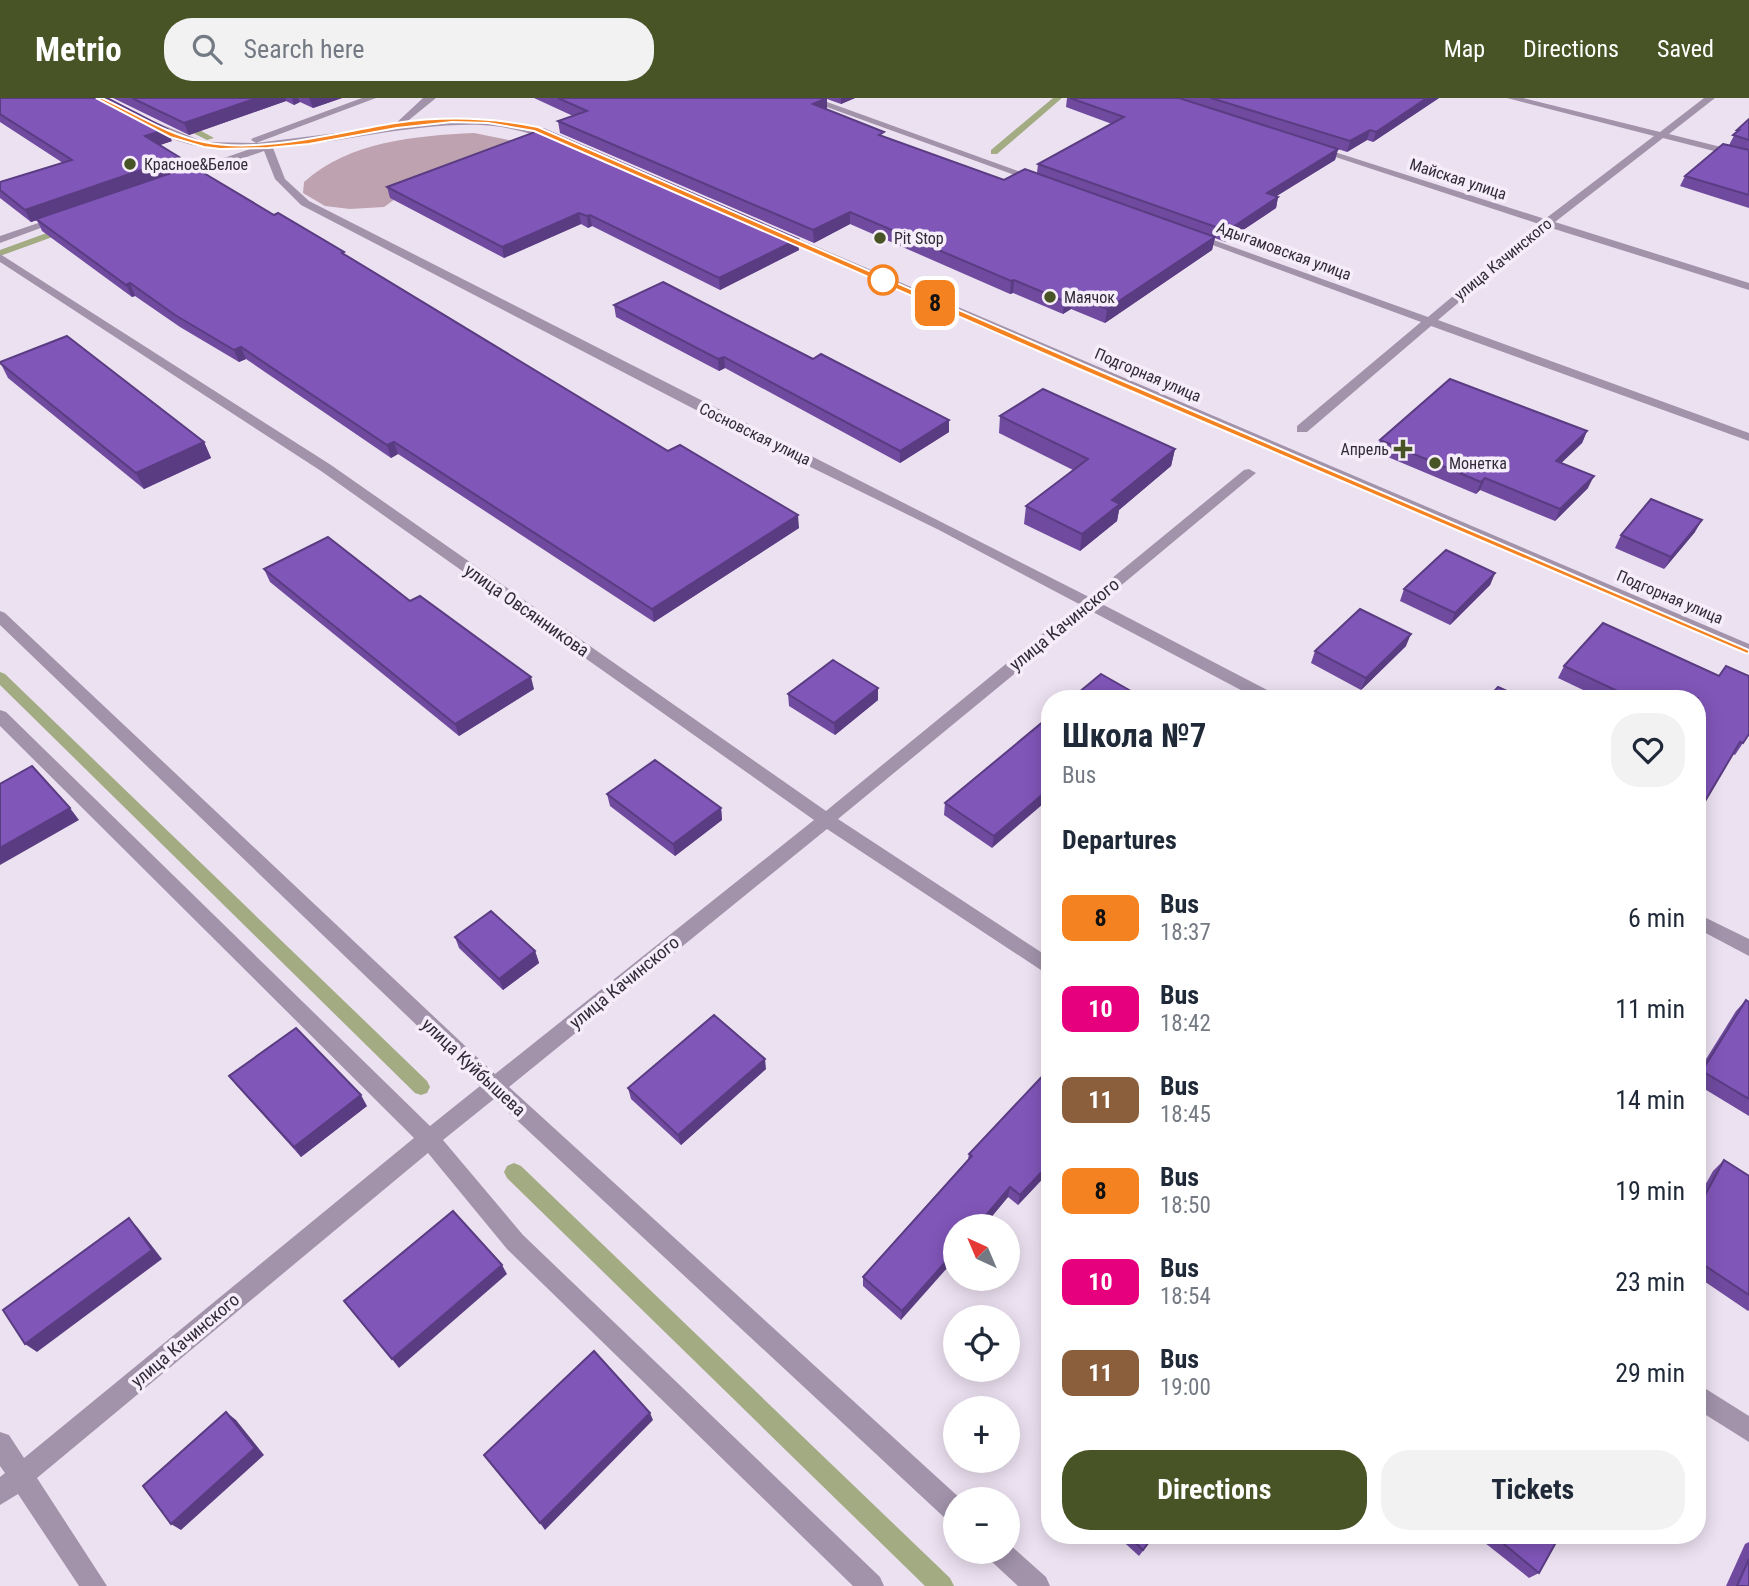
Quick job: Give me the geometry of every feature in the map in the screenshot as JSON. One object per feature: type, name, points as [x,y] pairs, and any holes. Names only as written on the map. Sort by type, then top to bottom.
[{"type":"street","points":[[237,146],[371,98]]},
{"type":"street","points":[[807,98],[1054,186]]},
{"type":"street","points":[[1512,98],[1749,157]]},
{"type":"street","name":"улица Качинского","points":[[1301,429],[1545,224],[1710,98]]},
{"type":"street","points":[[397,125],[423,99]]},
{"type":"street","points":[[136,116],[172,135],[204,145],[268,146],[397,125],[470,120],[536,129],[572,144]]},
{"type":"street","name":"Майская улица","points":[[1300,144],[1749,287]]},
{"type":"street","points":[[164,182],[268,146]]},
{"type":"street","name":"Сосновская улица","points":[[268,146],[275,174],[283,187],[305,203],[720,417],[944,527],[1254,690]]},
{"type":"street","points":[[0,240],[76,213]]},
{"type":"street","name":"Подгорная улица","points":[[770,231],[1749,650]]},
{"type":"street","name":"Адыгамовская улица","points":[[1184,233],[1749,437]]},
{"type":"street","name":"улица Овсянникова","points":[[0,257],[326,468],[826,820],[1041,962]]},
{"type":"street","name":"улица Качинского","points":[[0,1493],[429,1139],[826,820],[1249,473]]},
{"type":"street","name":"улица Куйбышева","points":[[0,616],[494,1086],[943,1499]]},
{"type":"street","points":[[0,716],[429,1139],[516,1242],[871,1586]]},
{"type":"street","points":[[1706,925],[1749,948]]},
{"type":"street","points":[[1706,1401],[1749,1430]]},
{"type":"street","points":[[0,1444],[94,1586]]},
{"type":"street","points":[[1013,1564],[1037,1586]]},
{"type":"shaded area","points":[[474,133],[514,141],[427,176],[384,207],[350,209],[325,206],[303,193],[304,182],[322,168],[362,149],[406,139]]},
{"type":"building","points":[[0,98],[107,98],[167,129],[145,136],[179,157],[25,210],[0,190],[0,182],[72,160],[0,114]]},
{"type":"building","points":[[132,98],[257,98],[184,123]]},
{"type":"building","points":[[558,98],[827,98],[813,104],[884,132],[879,135],[1004,180],[1025,169],[1215,237],[1107,309],[1072,296],[1064,301],[850,212],[813,230],[558,121],[587,111]]},
{"type":"building","points":[[1070,98],[1179,98],[1338,149],[1267,193],[1278,197],[1227,231],[1038,164],[1124,117]]},
{"type":"building","points":[[1211,98],[1427,98],[1376,132],[1370,130],[1350,141]]},
{"type":"building","points":[[1749,119],[1749,140],[1733,135],[1737,130]]},
{"type":"building","points":[[543,129],[798,239],[719,278],[590,215],[579,213],[502,247],[387,187]]},
{"type":"building","points":[[1723,144],[1749,150],[1749,195],[1685,176]]},
{"type":"building","points":[[192,166],[274,215],[278,213],[344,252],[342,253],[668,451],[680,445],[798,515],[652,609],[394,442],[387,445],[241,347],[234,350],[175,315],[130,283],[126,285],[36,219]]},
{"type":"building","points":[[663,282],[813,359],[821,354],[949,420],[900,451],[724,357],[718,359],[614,305]]},
{"type":"building","points":[[67,336],[204,442],[136,473],[0,363]]},
{"type":"building","points":[[1450,379],[1587,431],[1556,461],[1594,476],[1560,509],[1485,478],[1481,482],[1380,440]]},
{"type":"building","points":[[1043,389],[1175,449],[1112,500],[1120,504],[1082,534],[1026,506],[1088,459],[1000,416]]},
{"type":"building","points":[[1651,499],[1702,520],[1671,557],[1621,535]]},
{"type":"building","points":[[328,537],[410,601],[420,596],[531,677],[455,724],[264,569]]},
{"type":"building","points":[[1446,550],[1495,573],[1455,613],[1404,589]]},
{"type":"building","points":[[1360,609],[1411,634],[1366,678],[1315,651]]},
{"type":"building","points":[[1603,623],[1719,676],[1726,666],[1749,676],[1749,734],[1743,743],[1740,742],[1706,799],[1706,690],[1615,690],[1564,666]]},
{"type":"building","points":[[833,660],[878,688],[834,723],[788,694]]},
{"type":"building","points":[[1101,674],[1129,690],[1082,690]]},
{"type":"building","points":[[1041,723],[1041,796],[994,836],[945,803]]},
{"type":"building","points":[[655,760],[721,808],[673,844],[607,794]]},
{"type":"building","points":[[32,766],[70,808],[0,848],[0,784]]},
{"type":"building","points":[[491,911],[535,951],[499,979],[455,937]]},
{"type":"building","points":[[1746,1000],[1749,1002],[1749,1099],[1706,1073],[1706,1065]]},
{"type":"building","points":[[714,1015],[765,1059],[678,1135],[628,1088]]},
{"type":"building","points":[[296,1028],[361,1095],[294,1147],[229,1076]]},
{"type":"building","points":[[1041,1078],[1041,1173],[1020,1195],[1010,1187],[987,1214],[943,1214],[943,1265],[902,1311],[863,1277],[972,1156],[969,1154]]},
{"type":"building","points":[[1724,1160],[1749,1176],[1749,1295],[1706,1266],[1706,1193]]},
{"type":"building","points":[[453,1211],[502,1265],[392,1359],[344,1301]]},
{"type":"building","points":[[129,1218],[152,1250],[25,1344],[3,1310]]},
{"type":"building","points":[[594,1351],[650,1413],[540,1523],[484,1455]]},
{"type":"building","points":[[226,1412],[255,1448],[171,1524],[143,1486]]},
{"type":"building","points":[[1137,1544],[1147,1544],[1143,1550]]},
{"type":"building","points":[[1504,1544],[1555,1544],[1539,1573]]},
{"type":"building","points":[[1749,1559],[1749,1586],[1737,1586]]},
{"type":"waterway","points":[[994,152],[1058,98]]},
{"type":"waterway","points":[[178,122],[210,138]]},
{"type":"waterway","points":[[0,253],[66,229]]},
{"type":"waterway","points":[[0,677],[421,1087]]},
{"type":"waterway","points":[[514,1172],[942,1586]]},
{"type":"bus line","name":"8","points":[[100,98],[172,135],[204,145],[268,146],[397,125],[452,120],[505,122],[536,129],[1080,366],[1749,650]]},
{"type":"place","name":"Красное&Белое","points":[[130,164]]},
{"type":"place","name":"Pit Stop","points":[[880,238]]},
{"type":"place","name":"Маячок","points":[[1050,297]]},
{"type":"place","name":"Апрель","points":[[1403,449]]},
{"type":"place","name":"Монетка","points":[[1435,463]]}]
